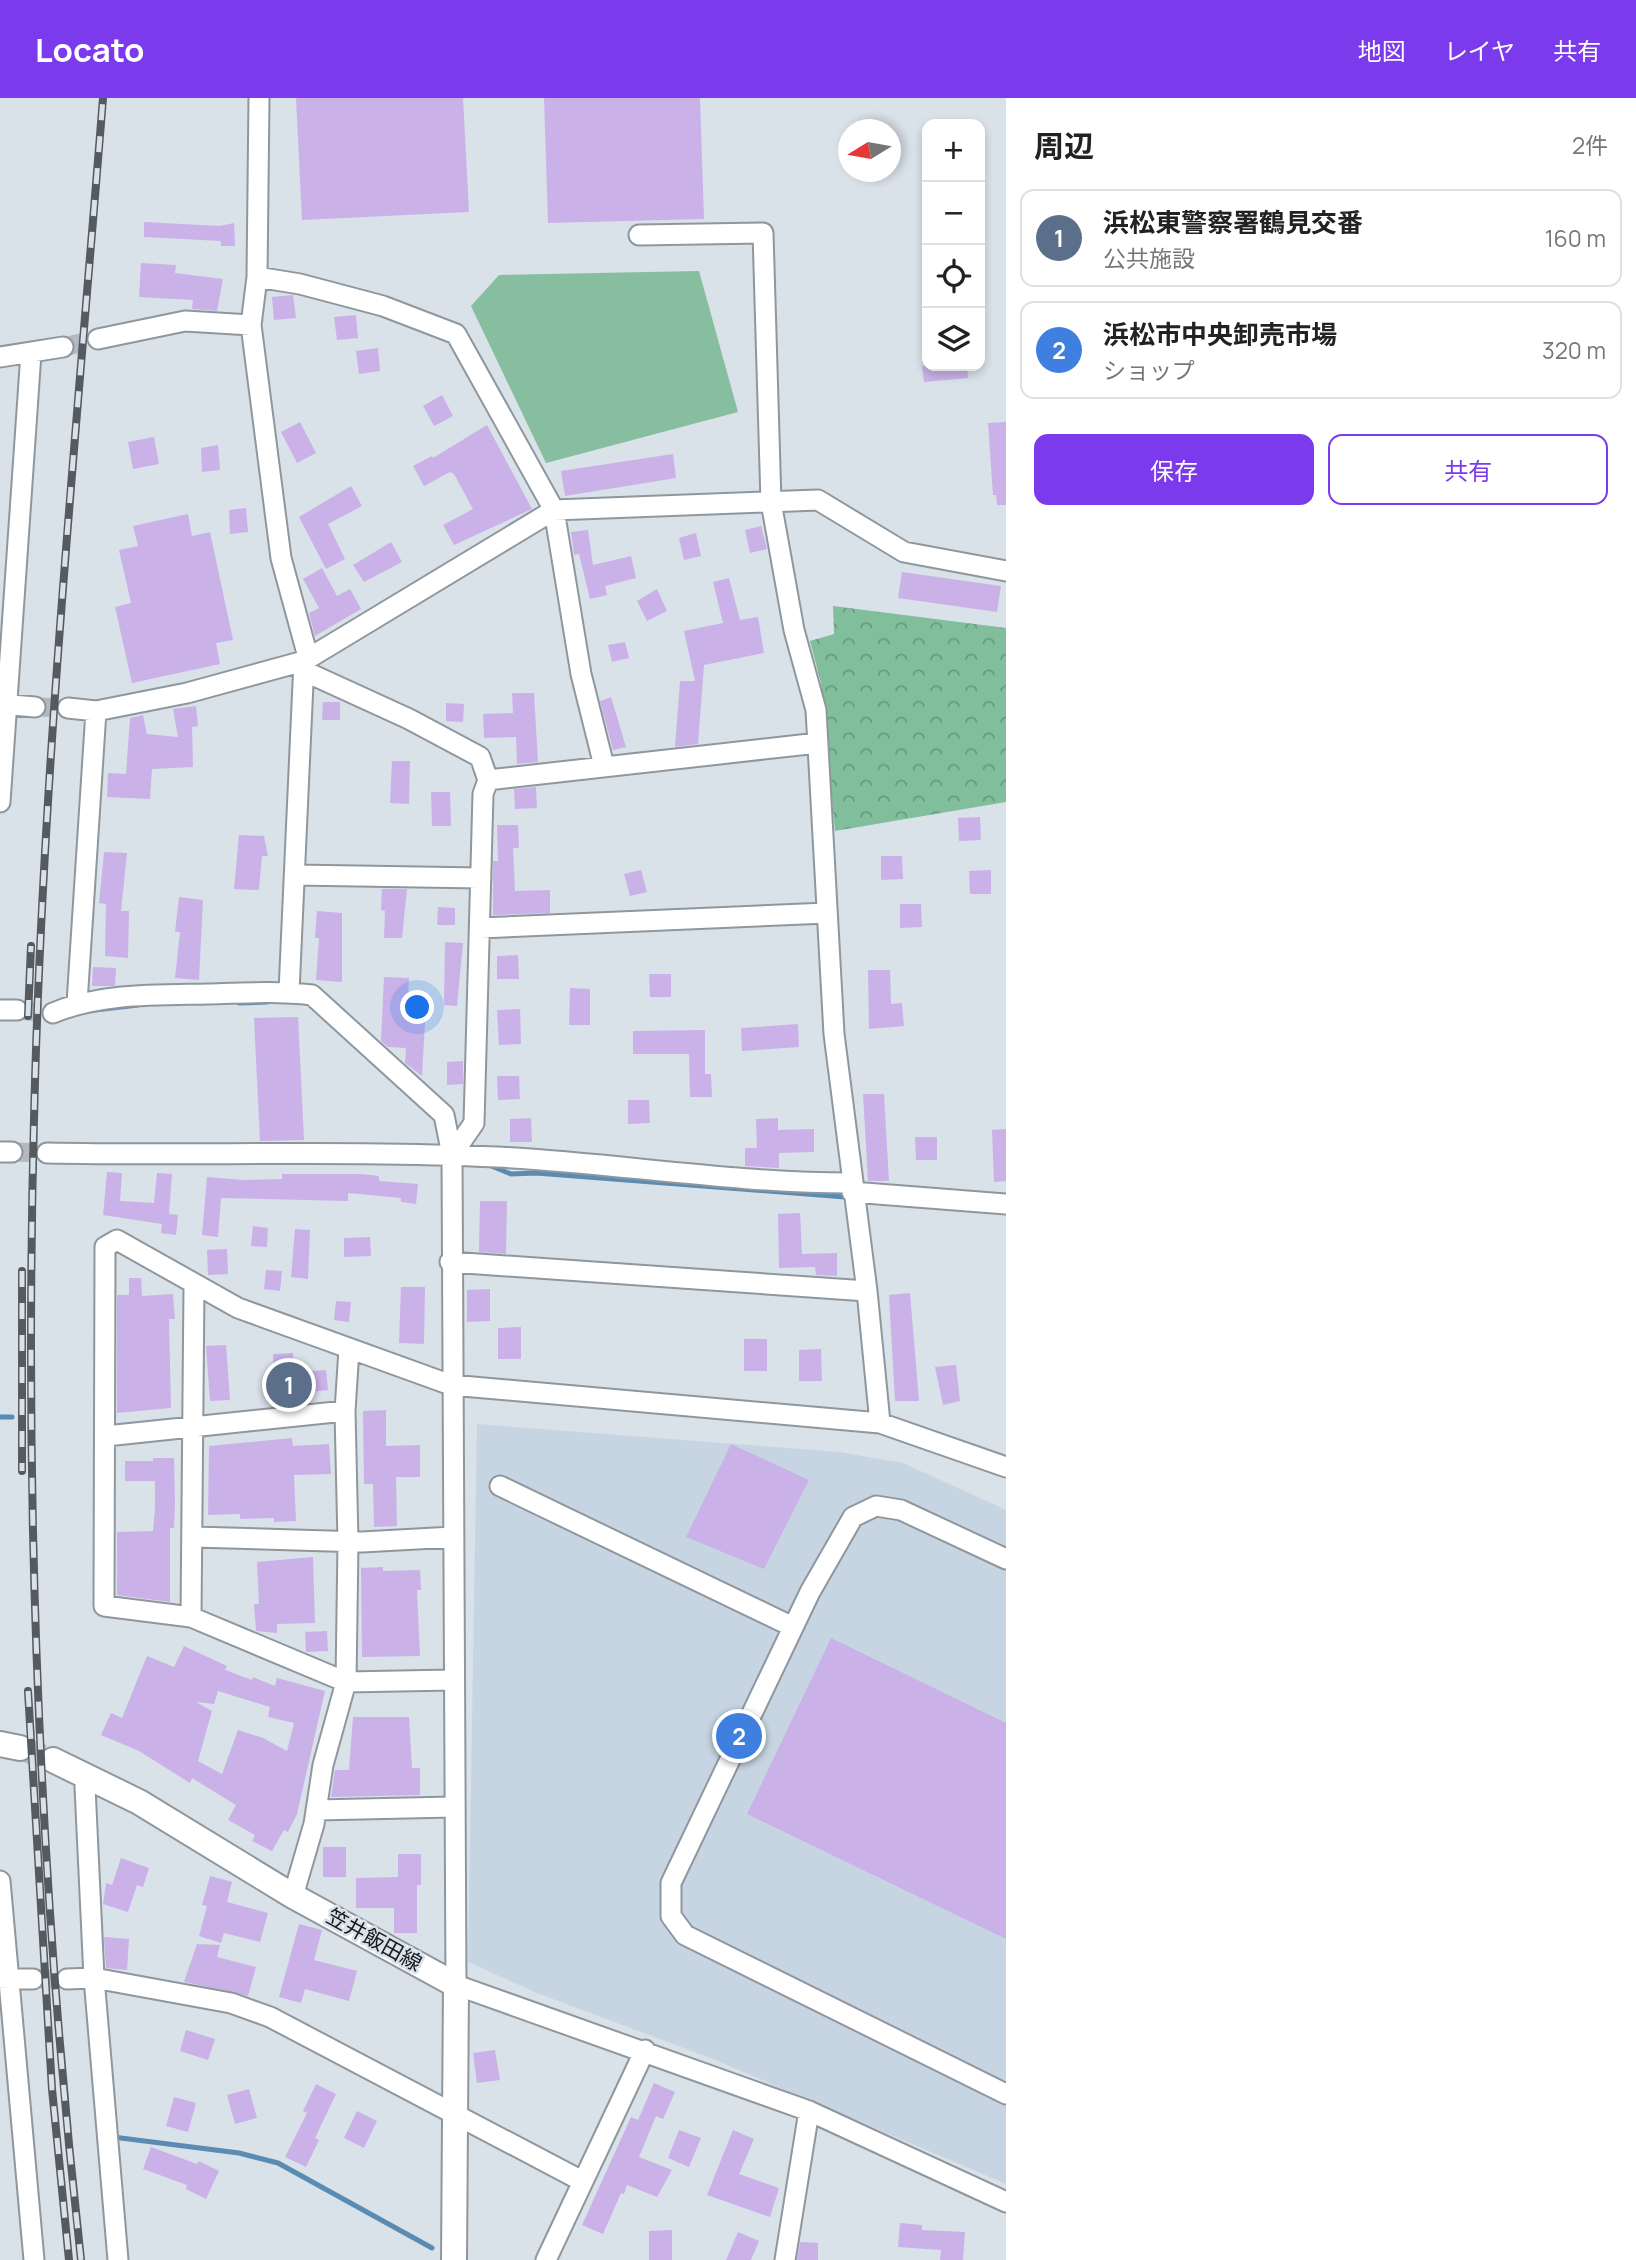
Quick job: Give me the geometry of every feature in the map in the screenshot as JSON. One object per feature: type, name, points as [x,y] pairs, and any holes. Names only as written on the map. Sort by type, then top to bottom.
[{"type":"main road","name":"笠井飯田線","points":[[53,1760],[139,1802],[293,1896],[456,1985]]},
{"type":"main road","points":[[454,2260],[456,1985]]},
{"type":"street","points":[[259,98],[257,277],[251,326],[281,558],[305,663],[289,992]]},
{"type":"street","points":[[639,235],[764,233],[771,502],[794,629],[816,710],[834,1034],[851,1187],[867,1291],[880,1423]]},
{"type":"street","points":[[257,277],[383,306],[456,334],[554,510],[581,674],[604,766]]},
{"type":"street","points":[[99,339],[185,321],[251,326]]},
{"type":"street","points":[[0,357],[64,347]]},
{"type":"street","points":[[0,802],[2,704],[31,354]]},
{"type":"street","points":[[68,708],[96,711],[187,693],[305,663],[554,510],[818,500],[904,552],[1006,571]]},
{"type":"street","points":[[305,663],[480,757],[488,780],[483,794],[474,1123],[452,1155]]},
{"type":"street","points":[[2,704],[35,707]]},
{"type":"street","points":[[77,1003],[96,711]]},
{"type":"street","points":[[488,780],[818,743]]},
{"type":"street","points":[[295,875],[481,878]]},
{"type":"street","points":[[481,928],[827,913]]},
{"type":"street","points":[[53,1013],[77,1003],[158,995],[289,992],[312,995],[444,1115],[452,1155],[452,1680],[456,1985],[645,2050],[809,2111],[1006,2202]]},
{"type":"street","points":[[47,1153],[452,1155],[541,1159],[1006,1204]]},
{"type":"street","points":[[452,1680],[346,1682],[191,1617],[104,1606],[105,1247],[117,1240],[194,1286],[238,1308],[451,1385],[880,1423],[1006,1467]]},
{"type":"street","points":[[450,1262],[867,1291]]},
{"type":"street","points":[[191,1617],[194,1537],[194,1286]]},
{"type":"street","points":[[293,1896],[316,1810],[323,1765],[346,1682],[348,1542],[345,1411],[349,1349]]},
{"type":"street","points":[[106,1436],[345,1411]]},
{"type":"street","points":[[500,1486],[793,1627]]},
{"type":"street","points":[[1006,1559],[901,1510],[876,1506],[853,1517],[793,1627],[671,1883],[671,1916],[685,1935],[1006,2094]]},
{"type":"street","points":[[194,1537],[348,1542],[453,1537]]},
{"type":"street","points":[[89,1776],[85,1787],[94,1978],[118,2260]]},
{"type":"street","points":[[316,1810],[453,1807]]},
{"type":"street","points":[[0,1881],[3,1979],[34,2260]]},
{"type":"street","points":[[68,1979],[94,1978],[232,2003],[270,2017],[582,2181]]},
{"type":"street","points":[[3,1979],[33,1979]]},
{"type":"street","points":[[545,2260],[645,2050]]},
{"type":"street","points":[[785,2260],[809,2111]]},
{"type":"shaded area","points":[[477,1424],[839,1452],[903,1463],[1006,1510],[1006,2184],[713,2059],[537,1993],[468,1962]]},
{"type":"green space","points":[[699,271],[738,412],[546,463],[471,306],[499,275]]},
{"type":"green space","points":[[833,606],[1006,628],[1006,802],[835,831],[821,683],[810,641],[834,634]]},
{"type":"building","points":[[296,98],[463,98],[469,212],[302,220]]},
{"type":"building","points":[[544,98],[700,98],[704,219],[548,223]]},
{"type":"building","points":[[144,222],[220,226],[234,223],[235,246],[221,246],[221,241],[144,237]]},
{"type":"building","points":[[141,263],[176,265],[175,273],[223,279],[217,311],[192,309],[193,300],[139,297]]},
{"type":"building","points":[[293,295],[296,318],[274,320],[272,297]]},
{"type":"building","points":[[356,315],[358,338],[337,340],[334,317]]},
{"type":"building","points":[[378,348],[380,371],[359,374],[356,351]]},
{"type":"building","points":[[923,371],[967,371],[968,378],[924,382]]},
{"type":"building","points":[[442,395],[453,416],[434,426],[423,406]]},
{"type":"building","points":[[300,422],[316,453],[297,463],[281,432]]},
{"type":"building","points":[[1006,422],[1006,505],[997,505],[996,495],[993,495],[988,423]]},
{"type":"building","points":[[487,425],[532,509],[454,545],[443,525],[473,509],[454,474],[450,472],[424,486],[413,466],[432,456],[433,458]]},
{"type":"building","points":[[154,437],[159,464],[133,469],[128,442]]},
{"type":"building","points":[[218,445],[220,470],[202,472],[201,448]]},
{"type":"building","points":[[673,454],[676,478],[565,496],[561,471]]},
{"type":"building","points":[[351,486],[362,506],[328,524],[345,559],[326,569],[299,517]]},
{"type":"building","points":[[246,508],[248,532],[230,534],[229,510]]},
{"type":"building","points":[[188,514],[192,536],[210,532],[233,640],[216,643],[220,664],[132,683],[115,607],[131,603],[119,550],[138,546],[133,526]]},
{"type":"building","points":[[761,526],[767,549],[750,553],[745,530]]},
{"type":"building","points":[[588,530],[593,565],[631,556],[636,578],[605,586],[607,595],[590,599],[579,554],[574,555],[571,532]]},
{"type":"building","points":[[696,533],[701,556],[684,560],[679,538]]},
{"type":"building","points":[[391,542],[402,562],[364,582],[353,565]]},
{"type":"building","points":[[322,568],[337,596],[350,589],[361,609],[315,636],[309,613],[319,608],[303,579]]},
{"type":"building","points":[[902,572],[1001,586],[997,612],[898,598]]},
{"type":"building","points":[[729,578],[740,620],[758,617],[764,653],[704,665],[698,744],[675,747],[680,681],[695,681],[684,631],[723,623],[713,582]]},
{"type":"building","points":[[657,589],[667,611],[647,621],[637,601]]},
{"type":"building","points":[[625,642],[629,658],[612,662],[608,645]]},
{"type":"building","points":[[512,693],[534,693],[538,762],[517,764],[516,737],[484,738],[483,714],[513,713]]},
{"type":"building","points":[[611,697],[626,747],[613,750],[600,701]]},
{"type":"building","points":[[323,702],[340,702],[340,720],[322,720]]},
{"type":"building","points":[[446,703],[464,704],[463,722],[446,721]]},
{"type":"building","points":[[196,706],[198,726],[192,727],[193,767],[152,769],[150,799],[107,797],[108,773],[126,774],[130,718],[143,715],[147,734],[178,737],[173,709]]},
{"type":"building","points":[[392,761],[410,761],[409,804],[390,803]]},
{"type":"building","points":[[536,787],[537,808],[515,809],[514,789]]},
{"type":"building","points":[[431,792],[450,792],[451,826],[432,826]]},
{"type":"building","points":[[980,817],[981,840],[959,841],[958,818]]},
{"type":"building","points":[[497,825],[518,825],[519,848],[513,848],[515,891],[550,890],[550,913],[493,915],[493,861],[498,861]]},
{"type":"building","points":[[239,835],[264,836],[268,856],[262,856],[259,890],[234,889]]},
{"type":"building","points":[[104,852],[127,853],[121,911],[129,911],[128,958],[105,956],[106,904],[99,903]]},
{"type":"building","points":[[881,856],[902,856],[903,879],[881,880]]},
{"type":"building","points":[[641,870],[647,892],[630,896],[624,874]]},
{"type":"building","points":[[991,870],[991,894],[970,894],[969,871]]},
{"type":"building","points":[[382,889],[407,889],[402,938],[384,938],[385,911],[381,910]]},
{"type":"building","points":[[179,897],[203,900],[199,980],[175,978],[180,932],[175,932]]},
{"type":"building","points":[[900,904],[921,904],[922,927],[900,928]]},
{"type":"building","points":[[438,907],[455,908],[455,925],[437,925]]},
{"type":"building","points":[[317,911],[342,913],[342,982],[316,980],[319,938],[315,938]]},
{"type":"building","points":[[445,942],[463,943],[457,1006],[444,1005]]},
{"type":"building","points":[[518,955],[519,979],[497,979],[497,956]]},
{"type":"building","points":[[93,967],[116,968],[115,986],[92,986]]},
{"type":"building","points":[[868,970],[890,970],[891,1004],[902,1003],[904,1026],[869,1029]]},
{"type":"building","points":[[649,974],[671,974],[671,997],[650,997]]},
{"type":"building","points":[[384,977],[409,978],[407,1021],[425,1022],[422,1076],[405,1063],[406,1048],[388,1047],[381,1041]]},
{"type":"building","points":[[570,988],[590,989],[590,1025],[569,1025]]},
{"type":"building","points":[[520,1009],[521,1044],[499,1045],[497,1010]]},
{"type":"building","points":[[298,1017],[304,1140],[260,1141],[254,1018]]},
{"type":"building","points":[[798,1024],[799,1047],[742,1051],[741,1028]]},
{"type":"building","points":[[705,1030],[705,1074],[711,1074],[712,1097],[690,1097],[689,1054],[633,1054],[633,1031]]},
{"type":"building","points":[[463,1061],[463,1084],[447,1085],[447,1062]]},
{"type":"building","points":[[497,1076],[519,1076],[520,1099],[498,1100]]},
{"type":"building","points":[[863,1094],[884,1094],[889,1181],[868,1181]]},
{"type":"building","points":[[628,1100],[649,1100],[650,1123],[628,1124]]},
{"type":"building","points":[[531,1118],[532,1142],[510,1142],[510,1119]]},
{"type":"building","points":[[778,1118],[778,1130],[814,1129],[814,1152],[779,1153],[779,1168],[745,1166],[745,1148],[757,1148],[756,1119]]},
{"type":"building","points":[[1006,1129],[1006,1181],[994,1182],[992,1130]]},
{"type":"building","points":[[915,1137],[937,1137],[937,1160],[916,1160]]},
{"type":"building","points":[[107,1172],[122,1173],[120,1201],[154,1203],[157,1173],[172,1174],[169,1214],[178,1215],[176,1235],[161,1233],[162,1224],[103,1215]]},
{"type":"building","points":[[282,1174],[362,1174],[379,1176],[379,1181],[418,1184],[416,1204],[401,1202],[401,1198],[348,1193],[348,1201],[221,1198],[218,1237],[202,1235],[207,1177],[282,1179]]},
{"type":"building","points":[[480,1201],[507,1201],[506,1254],[479,1252]]},
{"type":"building","points":[[800,1213],[802,1254],[837,1253],[837,1276],[816,1275],[815,1267],[779,1268],[778,1214]]},
{"type":"building","points":[[253,1226],[268,1228],[267,1247],[251,1246]]},
{"type":"building","points":[[295,1229],[310,1230],[308,1279],[291,1277]]},
{"type":"building","points":[[370,1237],[371,1256],[344,1257],[344,1238]]},
{"type":"building","points":[[227,1249],[228,1274],[208,1275],[207,1250]]},
{"type":"building","points":[[266,1270],[282,1271],[280,1291],[264,1289]]},
{"type":"building","points":[[129,1278],[141,1278],[142,1296],[173,1294],[175,1319],[169,1319],[171,1408],[117,1413],[117,1295],[129,1295]]},
{"type":"building","points":[[401,1287],[425,1287],[424,1344],[399,1343]]},
{"type":"building","points":[[490,1289],[490,1321],[467,1322],[467,1290]]},
{"type":"building","points":[[910,1293],[919,1401],[895,1401],[889,1295]]},
{"type":"building","points":[[336,1301],[351,1302],[349,1322],[334,1320]]},
{"type":"building","points":[[521,1327],[521,1359],[498,1359],[498,1328]]},
{"type":"building","points":[[744,1339],[767,1339],[767,1371],[744,1371]]},
{"type":"building","points":[[226,1345],[230,1400],[210,1401],[206,1346]]},
{"type":"building","points":[[821,1349],[822,1381],[799,1381],[799,1350]]},
{"type":"building","points":[[293,1353],[294,1378],[274,1379],[273,1354]]},
{"type":"building","points":[[956,1365],[960,1401],[943,1405],[935,1367]]},
{"type":"building","points":[[326,1370],[328,1390],[300,1393],[298,1372]]},
{"type":"building","points":[[386,1410],[386,1446],[420,1445],[420,1477],[396,1477],[397,1526],[374,1527],[373,1484],[364,1484],[363,1411]]},
{"type":"building","points":[[292,1438],[293,1446],[329,1444],[331,1474],[294,1475],[296,1521],[274,1522],[274,1518],[240,1519],[240,1514],[208,1515],[209,1446]]},
{"type":"building","points":[[731,1444],[809,1480],[764,1569],[686,1537]]},
{"type":"building","points":[[153,1458],[174,1458],[175,1504],[174,1528],[170,1528],[170,1602],[117,1595],[117,1532],[153,1531],[155,1508],[155,1481],[125,1481],[125,1461],[153,1461]]},
{"type":"building","points":[[313,1557],[315,1623],[277,1624],[277,1633],[256,1631],[254,1604],[259,1604],[257,1562]]},
{"type":"building","points":[[383,1567],[383,1571],[420,1570],[421,1590],[417,1590],[420,1656],[362,1657],[361,1568]]},
{"type":"building","points":[[327,1631],[328,1651],[306,1652],[305,1632]]},
{"type":"building","points":[[831,1638],[1006,1723],[1006,1939],[747,1814]]},
{"type":"building","points":[[184,1646],[227,1666],[225,1670],[252,1680],[253,1677],[275,1686],[277,1678],[325,1691],[297,1814],[288,1832],[284,1830],[272,1851],[252,1841],[255,1835],[228,1820],[236,1805],[192,1778],[190,1783],[139,1751],[101,1735],[111,1713],[122,1718],[147,1656],[174,1667]],"holes":[[[218,1691],[270,1707],[268,1717],[294,1723],[287,1751],[263,1738],[238,1730],[222,1774],[198,1761],[212,1711],[196,1702],[214,1704]]]},
{"type":"building","points":[[353,1717],[409,1717],[412,1768],[420,1768],[420,1795],[331,1797],[335,1770],[349,1770]]},
{"type":"building","points":[[323,1847],[346,1847],[346,1877],[323,1877]]},
{"type":"building","points":[[398,1854],[421,1854],[421,1885],[417,1885],[417,1933],[394,1933],[394,1908],[356,1908],[356,1878],[398,1877]]},
{"type":"building","points":[[121,1858],[149,1868],[143,1887],[137,1885],[128,1912],[103,1904],[106,1883],[112,1885]]},
{"type":"building","points":[[210,1876],[232,1882],[227,1902],[268,1913],[260,1942],[224,1933],[221,1943],[199,1936],[207,1906],[202,1905]]},
{"type":"building","points":[[299,1924],[322,1930],[314,1960],[357,1971],[349,2001],[305,1989],[301,2003],[279,1997]]},
{"type":"building","points":[[104,1937],[129,1939],[127,1970],[106,1968]]},
{"type":"building","points":[[197,1944],[220,1945],[217,1957],[256,1967],[248,1996],[184,1982]]},
{"type":"building","points":[[186,2030],[215,2039],[208,2060],[180,2051]]},
{"type":"building","points":[[495,2050],[500,2080],[477,2083],[473,2053]]},
{"type":"building","points":[[654,2083],[675,2092],[663,2119],[656,2116],[639,2157],[672,2170],[657,2197],[627,2185],[603,2234],[582,2225],[631,2117],[638,2120]]},
{"type":"building","points":[[316,2084],[336,2094],[315,2138],[319,2140],[306,2167],[285,2157],[307,2113],[303,2111]]},
{"type":"building","points":[[249,2089],[257,2118],[235,2124],[227,2095]]},
{"type":"building","points":[[174,2097],[196,2103],[188,2132],[166,2126]]},
{"type":"building","points":[[357,2111],[377,2121],[364,2148],[344,2138]]},
{"type":"building","points":[[679,2130],[701,2138],[689,2167],[668,2158]]},
{"type":"building","points":[[733,2130],[754,2139],[739,2174],[779,2188],[770,2217],[707,2195]]},
{"type":"building","points":[[151,2147],[197,2164],[199,2161],[219,2171],[206,2199],[186,2189],[187,2185],[143,2169]]},
{"type":"building","points":[[900,2223],[922,2225],[922,2230],[965,2232],[963,2260],[940,2260],[941,2250],[898,2247]]},
{"type":"building","points":[[672,2230],[672,2260],[649,2260],[649,2231]]},
{"type":"building","points":[[738,2232],[759,2241],[751,2260],[726,2260]]},
{"type":"building","points":[[800,2242],[818,2243],[818,2260],[797,2260]]},
{"type":"waterway","points":[[239,1003],[267,1002]]},
{"type":"waterway","points":[[95,1010],[138,1005]]},
{"type":"waterway","points":[[489,1165],[511,1174],[536,1173],[845,1197]]},
{"type":"waterway","points":[[0,1417],[12,1417]]},
{"type":"waterway","points":[[113,2137],[239,2153],[278,2163],[432,2248]]},
{"type":"tunnel","points":[[63,347],[98,339]]},
{"type":"tunnel","points":[[35,707],[68,708]]},
{"type":"tunnel","points":[[17,1010],[53,1013]]},
{"type":"tunnel","points":[[12,1152],[47,1153]]},
{"type":"tunnel","points":[[20,1748],[53,1760]]},
{"type":"tunnel","points":[[33,1979],[67,1979]]},
{"type":"railway","points":[[81,2260],[45,1833],[33,1547],[31,1262],[44,863],[61,608],[103,98]]},
{"type":"railway","points":[[28,1016],[31,946]]},
{"type":"railway","points":[[22,1271],[22,1471]]},
{"type":"railway","points":[[28,1691],[52,2089],[69,2260]]},
{"type":"place","name":"浜松東警察署鶴見交番","points":[[289,1385]]},
{"type":"place","name":"浜松市中央卸売市場","points":[[739,1736]]}]
